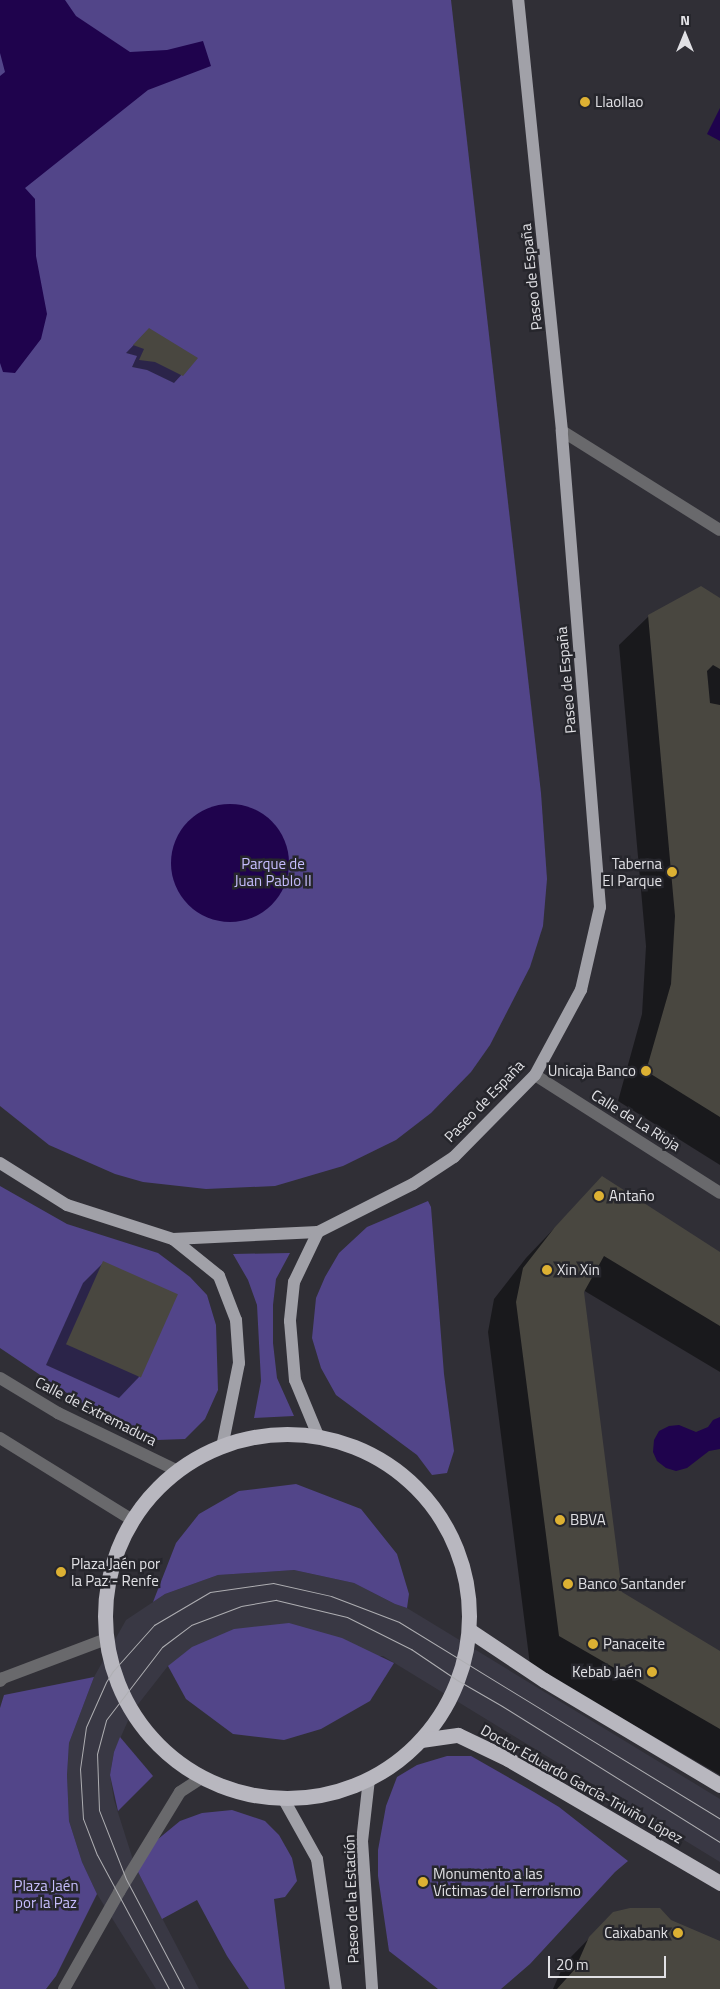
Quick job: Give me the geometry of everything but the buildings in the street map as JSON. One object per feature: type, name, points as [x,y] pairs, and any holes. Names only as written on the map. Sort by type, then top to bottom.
[{"type":"highway","points":[[269,1436],[319,1438],[347,1445],[373,1456],[397,1472],[419,1492],[437,1514],[451,1539],[464,1574],[469,1630],[463,1661],[450,1697],[421,1740],[388,1768],[369,1779],[327,1793],[283,1798],[241,1792],[203,1777],[175,1760],[151,1738],[132,1712],[118,1684],[106,1639],[104,1608],[109,1577],[118,1548],[132,1520],[152,1494],[178,1471],[222,1447],[269,1436]]},
{"type":"highway","points":[[469,1630],[544,1680],[720,1785]]},
{"type":"highway","name":"Doctor Eduardo García-Triviño López","points":[[421,1740],[458,1735],[508,1759],[720,1883]]},
{"type":"main road","name":"Paseo de España","points":[[0,1163],[66,1205],[173,1239],[318,1232],[414,1184],[454,1157],[535,1075],[582,990],[600,907],[562,431],[518,0]]},
{"type":"main road","points":[[318,1232],[294,1282],[290,1320],[295,1380],[319,1438]]},
{"type":"main road","name":"Paseo de España","points":[[173,1239],[219,1276],[236,1320],[239,1363],[222,1447]]},
{"type":"main road","name":"Paseo de la Estación","points":[[369,1779],[362,1841],[372,1989]]},
{"type":"main road","name":"Paseo de la Estación","points":[[283,1798],[317,1858],[336,1989]]},
{"type":"street","points":[[562,431],[720,530]]},
{"type":"street","name":"Calle de La Rioja","points":[[535,1075],[720,1193]]},
{"type":"street","name":"Calle de Extremadura","points":[[0,1378],[58,1413],[178,1471]]},
{"type":"street","points":[[0,1438],[132,1520]]},
{"type":"street","points":[[0,1681],[3,1678],[106,1639]]},
{"type":"street","points":[[64,1989],[118,1892],[180,1792],[203,1777]]},
{"type":"shaded area","points":[[0,0],[65,0],[76,16],[130,52],[167,50],[203,41],[211,66],[148,90],[25,188],[35,199],[36,256],[47,314],[41,339],[15,373],[3,372],[0,363],[0,76],[5,72],[0,53]]},
{"type":"shaded area","points":[[720,108],[720,141],[707,134]]},
{"type":"shaded area","points":[[230,804],[252,809],[263,814],[279,830],[284,841],[289,863],[284,885],[279,896],[263,912],[252,917],[230,922],[208,917],[197,912],[181,896],[176,885],[171,863],[176,841],[181,830],[197,814],[208,809]]},
{"type":"shaded area","points":[[720,1417],[720,1449],[709,1451],[687,1468],[676,1471],[666,1468],[657,1461],[653,1452],[654,1440],[659,1431],[669,1426],[679,1425],[696,1432],[708,1427],[713,1420]]},
{"type":"shaded area","points":[[294,1570],[354,1583],[395,1604],[407,1608],[720,1799],[720,1862],[383,1656],[168,1666],[132,1712],[114,1752],[110,1775],[114,1800],[135,1866],[199,1989],[156,1989],[97,1894],[82,1862],[69,1821],[67,1775],[69,1743],[94,1677],[126,1620],[165,1594],[218,1575]]},
{"type":"green space","name":"Parque de Juan Pablo II","points":[[0,0],[451,0],[541,793],[547,879],[543,926],[530,967],[490,1045],[471,1072],[431,1113],[396,1140],[343,1166],[275,1186],[206,1189],[143,1182],[115,1174],[49,1145],[0,1106]]},
{"type":"green space","points":[[0,1186],[67,1224],[158,1253],[190,1277],[207,1295],[216,1325],[218,1390],[205,1419],[185,1439],[157,1440],[133,1429],[85,1405],[0,1348]]},
{"type":"green space","points":[[428,1201],[431,1207],[444,1374],[454,1451],[447,1473],[432,1475],[417,1455],[336,1395],[321,1368],[312,1338],[316,1298],[325,1277],[339,1253],[367,1227]]},
{"type":"green space","points":[[290,1253],[276,1279],[273,1305],[273,1343],[277,1378],[294,1416],[254,1418],[261,1381],[257,1305],[248,1280],[233,1254]]},
{"type":"green space","points":[[296,1484],[361,1509],[397,1554],[409,1594],[407,1608],[395,1604],[354,1583],[294,1570],[218,1575],[165,1594],[153,1602],[176,1543],[199,1514],[239,1491]]},
{"type":"green space","points":[[289,1623],[342,1638],[394,1663],[370,1701],[321,1729],[284,1740],[233,1734],[186,1699],[168,1666],[192,1647],[234,1629]]},
{"type":"green space","name":"Plaza Jaén por la Paz","points":[[94,1677],[69,1743],[67,1775],[69,1821],[82,1862],[97,1894],[56,1976],[46,1989],[0,1989],[0,1708],[4,1695]]},
{"type":"green space","points":[[120,1737],[153,1776],[118,1811],[110,1775],[114,1752]]},
{"type":"green space","points":[[447,1756],[471,1756],[534,1792],[559,1807],[628,1861],[615,1872],[530,1964],[501,1989],[438,1989],[389,1951],[378,1876],[378,1850],[386,1806],[397,1777],[417,1765]]},
{"type":"green space","points":[[232,1810],[265,1821],[279,1835],[292,1858],[297,1881],[285,1897],[274,1899],[285,1989],[249,1989],[227,1956],[197,1900],[162,1919],[135,1866],[146,1849],[180,1821],[202,1813]]},
{"type":"tram line","points":[[169,1989],[97,1855],[83,1819],[80,1769],[86,1727],[106,1682],[113,1671],[154,1625],[210,1592],[273,1583],[331,1596],[399,1622],[720,1819]]},
{"type":"tram line","points":[[184,1989],[126,1879],[99,1810],[97,1754],[106,1720],[162,1647],[191,1625],[241,1606],[276,1600],[347,1617],[411,1649],[457,1680],[720,1842]]},
{"type":"place","name":"Llaollao","points":[[585,102]]},
{"type":"place","name":"Taberna El Parque","points":[[672,872]]},
{"type":"place","name":"Unicaja Banco","points":[[646,1071]]},
{"type":"place","name":"Antaño","points":[[599,1196]]},
{"type":"place","name":"Xin Xin","points":[[547,1270]]},
{"type":"place","name":"BBVA","points":[[560,1520]]},
{"type":"place","name":"Plaza Jaén por la Paz - Renfe","points":[[61,1572]]},
{"type":"place","name":"Banco Santander","points":[[568,1584]]},
{"type":"place","name":"Panaceite","points":[[593,1644]]},
{"type":"place","name":"Kebab Jaén","points":[[652,1672]]},
{"type":"place","name":"Monumento a las Víctimas del Terrorismo","points":[[423,1882]]},
{"type":"place","name":"Caixabank","points":[[678,1933]]}]
